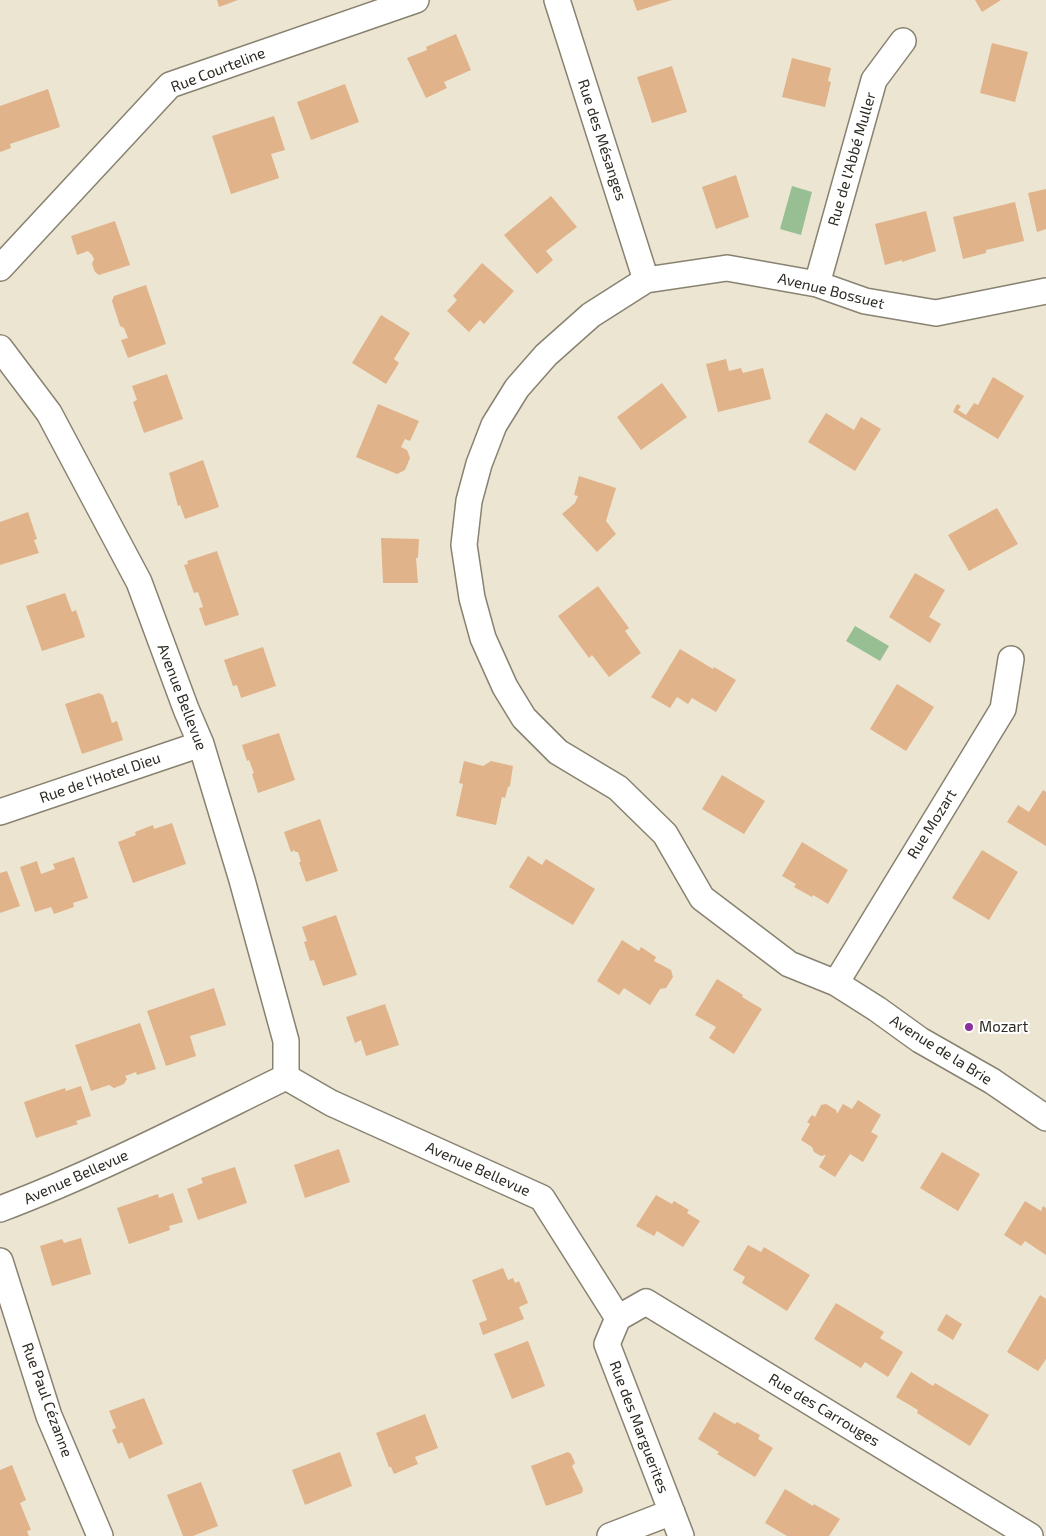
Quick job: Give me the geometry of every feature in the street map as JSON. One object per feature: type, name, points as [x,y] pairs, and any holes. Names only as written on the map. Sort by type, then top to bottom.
[{"type":"street","name":"Rue Courteline","points":[[0,268],[170,85],[416,0]]},
{"type":"street","name":"Rue des Mésanges","points":[[557,0],[646,280]]},
{"type":"street","name":"Rue de l'Abbé Muller","points":[[817,284],[874,80],[903,41]]},
{"type":"street","name":"Avenue Bossuet","points":[[836,983],[789,964],[702,898],[665,834],[618,788],[558,752],[524,718],[505,687],[483,638],[474,606],[464,545],[468,501],[479,464],[494,425],[517,388],[546,355],[591,315],[646,280],[727,268],[817,284],[865,301],[936,313],[1046,291]]},
{"type":"street","name":"Avenue Bellevue","points":[[0,348],[49,413],[139,582],[201,744],[242,880],[286,1041],[286,1077]]},
{"type":"street","name":"Rue Mozart","points":[[836,983],[862,937],[1003,709],[1011,658]]},
{"type":"street","name":"Rue de l'Hotel Dieu","points":[[0,812],[201,744]]},
{"type":"street","name":"Avenue de la Brie","points":[[836,983],[877,1009],[920,1040],[992,1081],[1046,1118]]},
{"type":"street","name":"Avenue Bellevue","points":[[0,1209],[48,1190],[143,1147],[286,1077]]},
{"type":"street","name":"Avenue Bellevue","points":[[286,1077],[331,1103],[542,1198],[618,1318]]},
{"type":"street","name":"Rue Paul Cézanne","points":[[0,1262],[50,1416],[100,1536]]},
{"type":"street","name":"Rue des Carrouges","points":[[618,1318],[646,1302],[1030,1536]]},
{"type":"street","name":"Rue des Marguerites","points":[[618,1318],[607,1344],[681,1536]]},
{"type":"street","points":[[610,1536],[672,1512]]},
{"type":"shaded area","points":[[792,186],[812,192],[801,235],[780,229]]},
{"type":"shaded area","points":[[855,626],[889,646],[880,661],[846,641]]},
{"type":"building","points":[[217,0],[238,0],[219,7]]},
{"type":"building","points":[[633,0],[672,0],[637,11]]},
{"type":"building","points":[[975,0],[1001,0],[982,12]]},
{"type":"building","points":[[456,34],[471,70],[444,82],[447,88],[426,98],[407,58],[427,50],[426,47]]},
{"type":"building","points":[[992,43],[1028,52],[1015,102],[980,93]]},
{"type":"building","points":[[792,58],[831,68],[828,81],[831,82],[825,107],[782,97]]},
{"type":"building","points":[[672,66],[687,112],[652,123],[637,77]]},
{"type":"building","points":[[345,84],[359,122],[311,140],[297,102]]},
{"type":"building","points":[[48,89],[60,127],[10,144],[11,148],[0,152],[0,106]]},
{"type":"building","points":[[274,116],[285,150],[271,154],[279,178],[231,194],[212,136]]},
{"type":"building","points":[[736,175],[749,217],[716,229],[702,187]]},
{"type":"building","points":[[1046,189],[1046,229],[1037,232],[1028,193]]},
{"type":"building","points":[[551,196],[577,227],[546,251],[553,260],[537,274],[504,235]]},
{"type":"building","points":[[1015,202],[1024,241],[986,250],[986,253],[963,259],[953,217]]},
{"type":"building","points":[[926,211],[936,251],[902,262],[902,260],[885,265],[875,224]]},
{"type":"building","points":[[115,221],[130,265],[99,275],[95,272],[92,264],[94,259],[88,251],[77,255],[71,236]]},
{"type":"building","points":[[482,263],[514,291],[484,324],[480,320],[469,332],[447,311],[457,300],[453,296]]},
{"type":"building","points":[[146,285],[166,344],[128,358],[121,340],[128,338],[124,328],[120,326],[112,301],[114,296]]},
{"type":"building","points":[[381,315],[410,333],[394,359],[399,363],[386,384],[352,363]]},
{"type":"building","points":[[726,359],[729,371],[741,368],[743,373],[763,368],[771,399],[718,412],[706,364]]},
{"type":"building","points":[[167,374],[183,419],[144,433],[133,402],[137,400],[132,386]]},
{"type":"building","points":[[993,377],[1024,396],[998,439],[953,412],[957,404],[961,406],[958,410],[966,415],[974,403],[978,405]]},
{"type":"building","points":[[662,383],[687,417],[641,450],[617,417]]},
{"type":"building","points":[[378,404],[419,421],[410,441],[405,439],[401,447],[407,450],[410,458],[405,470],[397,474],[356,457]]},
{"type":"building","points":[[826,413],[854,430],[861,417],[881,429],[855,471],[808,442]]},
{"type":"building","points":[[203,460],[219,507],[185,519],[180,505],[178,506],[169,473]]},
{"type":"building","points":[[579,476],[616,488],[606,521],[616,534],[597,552],[562,514],[575,503],[578,496],[574,495]]},
{"type":"building","points":[[997,508],[1018,544],[969,571],[948,535]]},
{"type":"building","points":[[28,512],[37,539],[34,540],[39,553],[0,565],[0,522]]},
{"type":"building","points":[[381,538],[419,539],[418,558],[416,558],[418,583],[383,583]]},
{"type":"building","points":[[217,551],[239,615],[205,626],[199,608],[203,607],[198,592],[194,593],[184,565],[188,564],[187,561]]},
{"type":"building","points":[[915,573],[945,590],[929,617],[941,624],[930,643],[889,617]]},
{"type":"building","points":[[598,586],[629,628],[625,631],[641,653],[609,677],[592,655],[589,658],[558,616]]},
{"type":"building","points":[[65,593],[72,612],[76,610],[85,637],[42,651],[26,606]]},
{"type":"building","points":[[263,647],[276,686],[241,698],[237,685],[233,686],[224,660]]},
{"type":"building","points":[[680,649],[713,669],[714,667],[736,680],[716,712],[692,698],[688,704],[677,697],[670,708],[651,697]]},
{"type":"building","points":[[897,684],[934,707],[906,751],[870,729]]},
{"type":"building","points":[[99,693],[103,695],[112,723],[117,721],[123,740],[82,754],[65,704]]},
{"type":"building","points":[[279,733],[295,780],[258,793],[252,774],[254,773],[249,760],[247,761],[242,745]]},
{"type":"building","points":[[464,761],[483,766],[491,761],[513,766],[510,786],[505,798],[502,797],[496,825],[456,816],[463,784],[459,783]]},
{"type":"building","points":[[722,775],[765,801],[744,834],[702,809]]},
{"type":"building","points":[[1043,790],[1046,792],[1046,846],[1007,822],[1018,805],[1029,812]]},
{"type":"building","points":[[320,819],[338,871],[306,882],[299,862],[301,862],[298,852],[295,852],[295,850],[291,852],[284,832]]},
{"type":"building","points":[[172,823],[186,864],[133,883],[118,842],[136,835],[135,832],[153,825],[154,829]]},
{"type":"building","points":[[802,842],[848,870],[828,904],[794,887],[796,884],[782,876]]},
{"type":"building","points":[[982,850],[1018,872],[989,920],[952,898]]},
{"type":"building","points":[[528,856],[542,865],[546,859],[595,889],[573,925],[509,887]]},
{"type":"building","points":[[74,857],[88,898],[73,903],[74,907],[54,914],[51,907],[35,912],[20,867],[37,861],[41,874],[55,869],[53,864]]},
{"type":"building","points":[[7,871],[20,906],[0,913],[0,873]]},
{"type":"building","points":[[336,915],[357,975],[323,986],[314,960],[310,961],[304,942],[307,941],[302,927]]},
{"type":"building","points":[[622,940],[639,951],[641,947],[656,957],[654,961],[671,970],[673,977],[666,988],[660,989],[650,1005],[624,988],[619,995],[597,981]]},
{"type":"building","points":[[717,979],[762,1009],[734,1054],[709,1038],[716,1027],[695,1015]]},
{"type":"building","points":[[214,988],[226,1025],[190,1036],[196,1056],[166,1066],[147,1011]]},
{"type":"building","points":[[385,1004],[399,1045],[366,1056],[361,1040],[355,1043],[346,1017]]},
{"type":"building","points":[[140,1023],[156,1069],[137,1075],[136,1072],[125,1076],[127,1079],[124,1084],[114,1088],[109,1085],[91,1091],[75,1045]]},
{"type":"building","points":[[81,1086],[91,1116],[76,1121],[78,1124],[36,1138],[24,1102],[65,1088],[66,1091]]},
{"type":"building","points":[[858,1100],[881,1115],[871,1132],[878,1136],[863,1162],[850,1154],[835,1177],[819,1167],[826,1155],[821,1156],[814,1152],[812,1147],[801,1140],[810,1124],[807,1122],[812,1115],[815,1117],[821,1105],[826,1104],[836,1110],[837,1114],[843,1104],[852,1109]]},
{"type":"building","points":[[339,1149],[350,1182],[305,1198],[294,1165]]},
{"type":"building","points":[[942,1152],[980,1174],[958,1211],[920,1188]]},
{"type":"building","points":[[235,1167],[247,1203],[198,1220],[187,1189],[203,1183],[201,1178]]},
{"type":"building","points":[[173,1193],[183,1222],[169,1226],[170,1230],[129,1244],[117,1208],[158,1194],[159,1198]]},
{"type":"building","points":[[656,1195],[672,1204],[674,1201],[689,1210],[687,1213],[700,1221],[683,1247],[657,1231],[654,1236],[636,1226]]},
{"type":"building","points":[[1025,1201],[1041,1211],[1043,1206],[1046,1208],[1046,1255],[1025,1241],[1021,1246],[1004,1235]]},
{"type":"building","points":[[81,1238],[91,1274],[52,1286],[40,1246],[62,1239],[64,1243]]},
{"type":"building","points":[[748,1245],[761,1252],[764,1247],[810,1275],[787,1311],[742,1283],[745,1277],[733,1270]]},
{"type":"building","points":[[503,1268],[508,1280],[513,1278],[515,1283],[519,1281],[528,1303],[519,1307],[524,1319],[483,1335],[479,1323],[487,1320],[472,1280]]},
{"type":"building","points":[[1040,1295],[1046,1299],[1046,1359],[1038,1371],[1007,1352]]},
{"type":"building","points":[[836,1303],[884,1332],[880,1338],[903,1352],[888,1377],[865,1362],[861,1368],[814,1339]]},
{"type":"building","points":[[946,1314],[962,1324],[953,1340],[937,1330]]},
{"type":"building","points":[[528,1341],[545,1386],[512,1399],[494,1354]]},
{"type":"building","points":[[911,1372],[933,1386],[935,1383],[989,1415],[970,1446],[917,1413],[918,1410],[896,1397]]},
{"type":"building","points":[[144,1398],[163,1444],[129,1459],[122,1442],[118,1444],[112,1430],[116,1428],[109,1411]]},
{"type":"building","points":[[714,1412],[760,1435],[758,1439],[773,1448],[755,1477],[717,1454],[719,1452],[698,1439]]},
{"type":"building","points":[[425,1414],[438,1448],[415,1457],[418,1464],[394,1474],[391,1467],[389,1467],[376,1433]]},
{"type":"building","points":[[340,1452],[352,1486],[305,1505],[292,1470]]},
{"type":"building","points":[[568,1452],[575,1463],[572,1466],[583,1489],[582,1493],[546,1506],[531,1466]]},
{"type":"building","points":[[12,1465],[26,1500],[20,1503],[31,1530],[27,1531],[29,1536],[0,1536],[0,1470]]},
{"type":"building","points":[[201,1482],[218,1526],[193,1536],[183,1536],[167,1495]]},
{"type":"building","points":[[785,1489],[813,1506],[814,1504],[840,1519],[829,1536],[787,1536],[765,1523]]},
{"type":"place","name":"Mozart","points":[[969,1027]]}]
